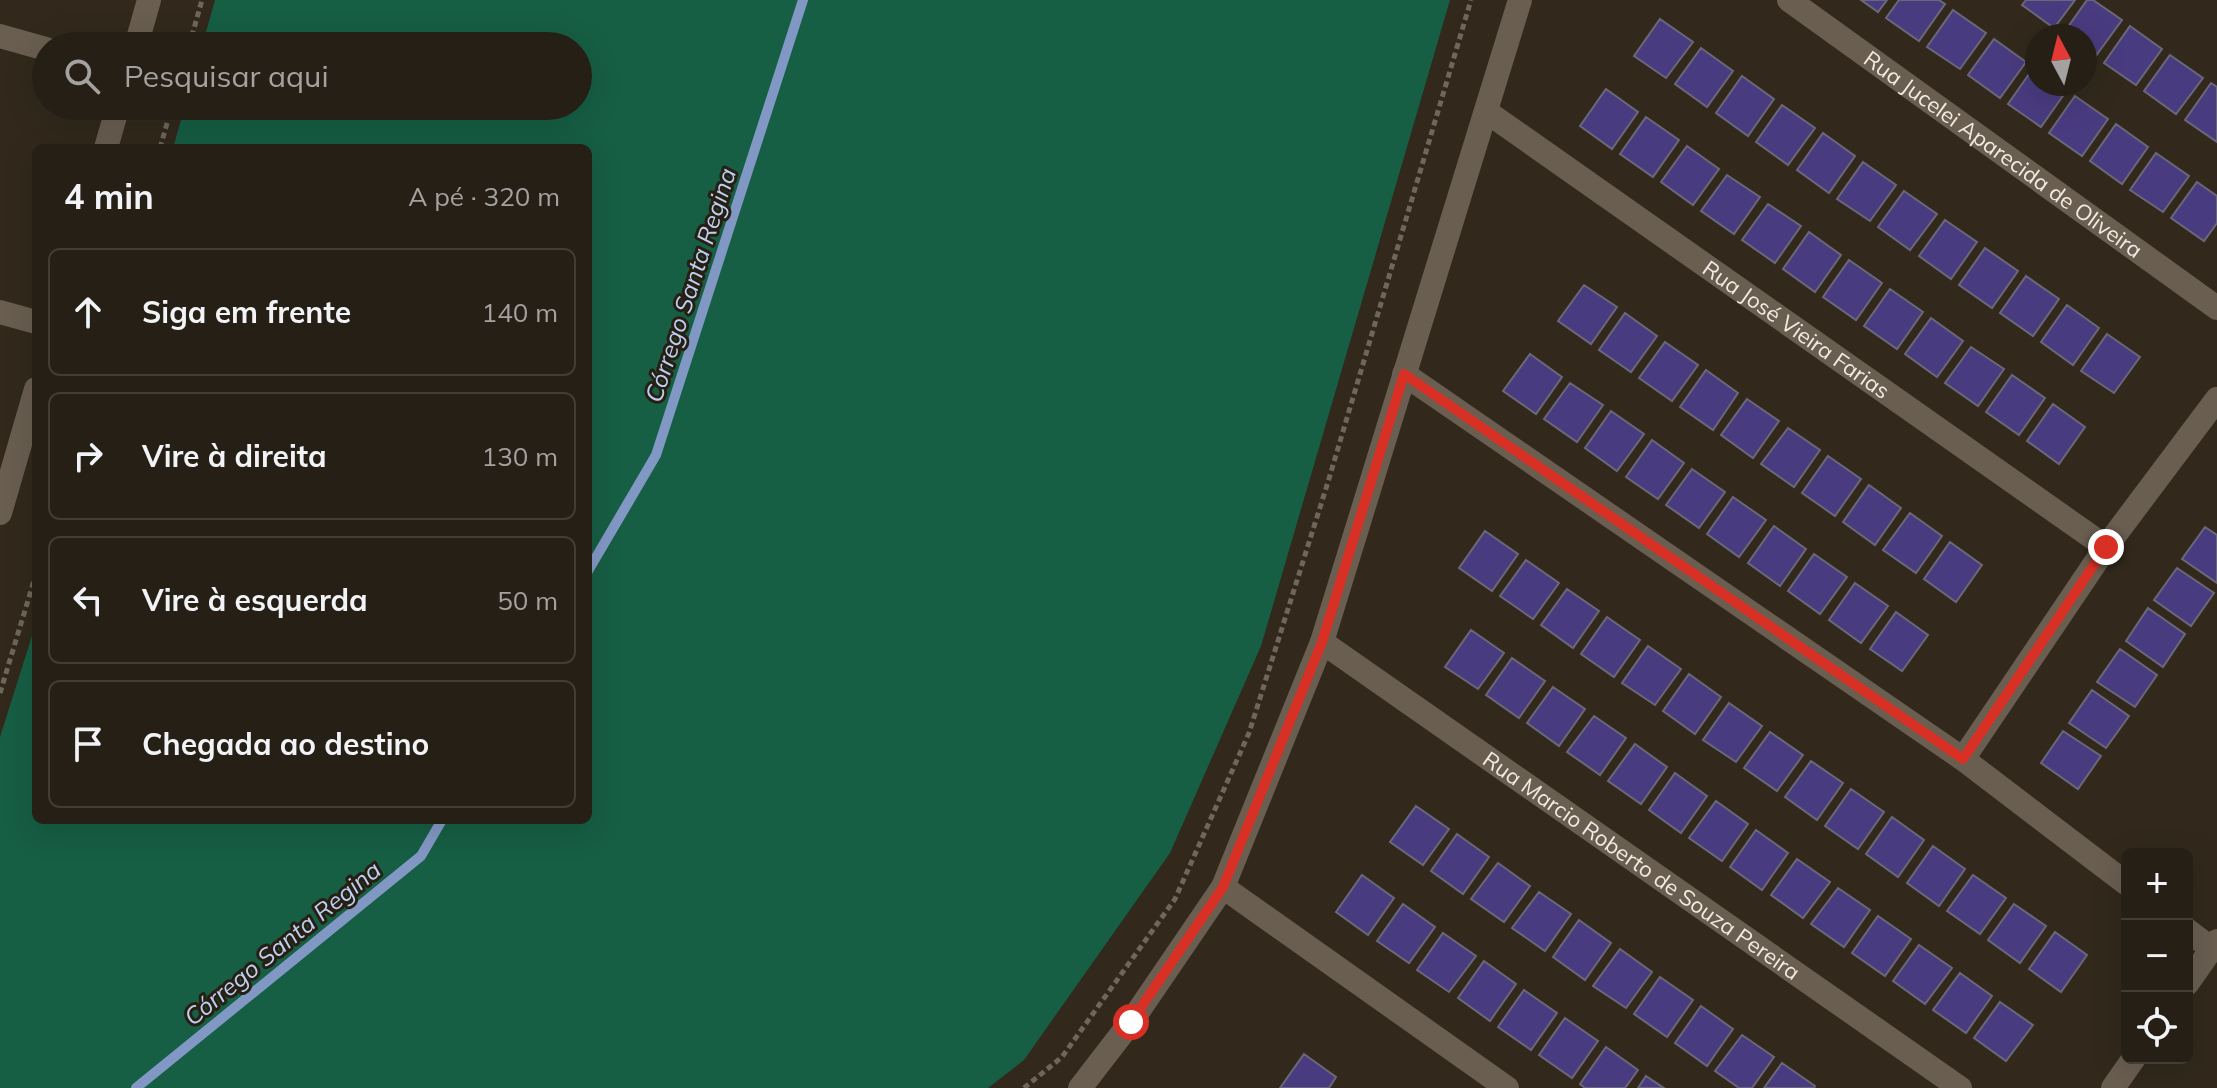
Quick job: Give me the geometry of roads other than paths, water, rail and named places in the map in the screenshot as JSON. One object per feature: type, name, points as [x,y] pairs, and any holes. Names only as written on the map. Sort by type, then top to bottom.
[{"type":"street","points":[[140,32],[149,0]]},
{"type":"street","points":[[1080,1088],[1131,1022],[1223,887],[1322,642],[1520,0]]},
{"type":"street","name":"Rua Jucelei Aparecida de Oliveira","points":[[1789,0],[2217,308]]},
{"type":"street","points":[[0,36],[32,45]]},
{"type":"street","name":"Rua José Vieira Farias","points":[[1487,112],[2106,547]]},
{"type":"street","points":[[107,144],[114,120]]},
{"type":"street","points":[[0,312],[32,321]]},
{"type":"street","points":[[1404,374],[1963,759],[2121,879]]},
{"type":"street","points":[[1963,759],[2106,547],[2217,399]]},
{"type":"street","points":[[0,513],[32,403]]},
{"type":"street","name":"Rua Marcio Roberto de Souza Pereira","points":[[1322,642],[1960,1088]]},
{"type":"street","points":[[1223,887],[1507,1088]]},
{"type":"street","points":[[2193,933],[2214,945],[2193,975]]},
{"type":"street","points":[[2113,1088],[2130,1064]]},
{"type":"waterway","name":"Córrego Santa Regina","points":[[592,564],[656,455],[803,0]]},
{"type":"waterway","name":"Córrego Santa Regina","points":[[136,1088],[421,856],[440,824]]}]
